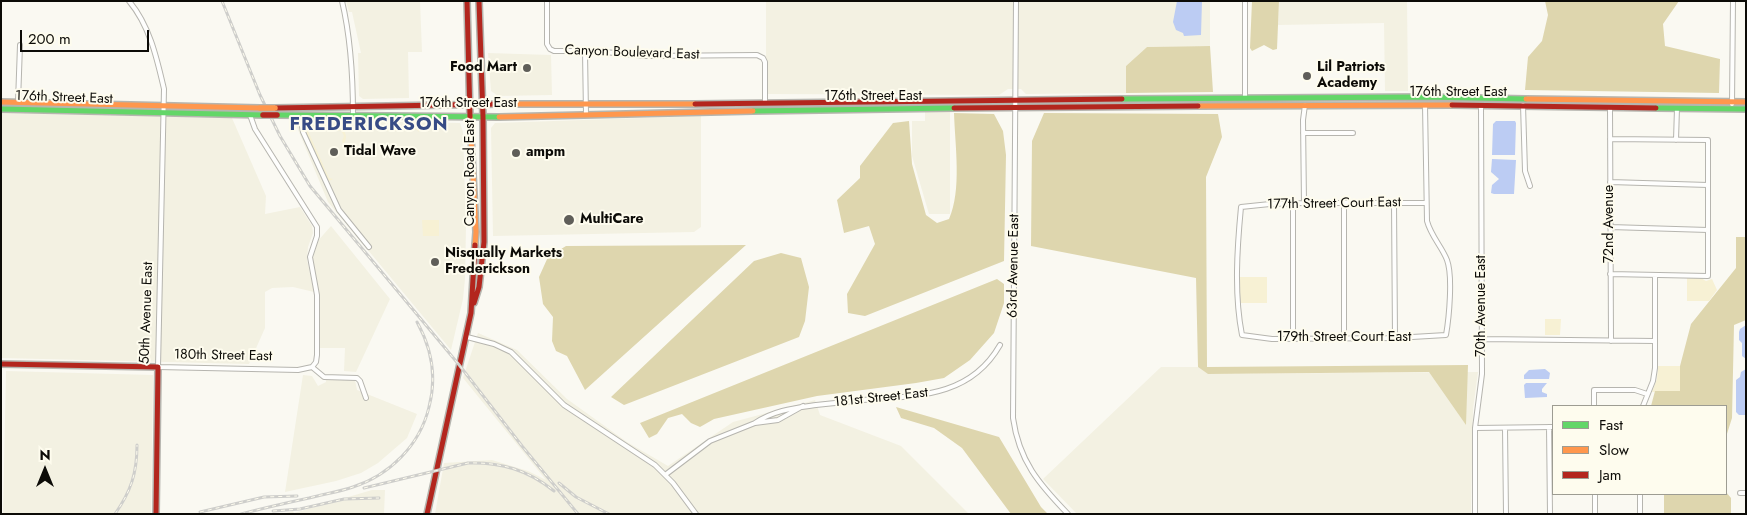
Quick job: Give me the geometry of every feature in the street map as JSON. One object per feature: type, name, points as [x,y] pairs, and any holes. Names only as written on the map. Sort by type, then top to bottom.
[{"type":"main road","name":"Canyon Road East","points":[[427,514],[471,313],[476,232],[470,117],[467,1]]},
{"type":"main road","name":"Canyon Road East","points":[[471,313],[479,286],[484,242],[483,104],[479,1]]},
{"type":"main road","name":"176th Street East","points":[[1,109],[164,110],[470,104],[586,105],[1481,97],[1746,102]]},
{"type":"main road","points":[[1188,106],[1190,103],[1215,99]]},
{"type":"main road","points":[[922,109],[948,104],[949,101]]},
{"type":"main road","name":"176th Street East","points":[[1,103],[18,102],[250,115],[470,117],[760,110],[1305,105],[1523,105],[1746,109]]},
{"type":"main road","points":[[760,110],[766,107],[788,106],[794,102]]},
{"type":"main road","name":"180th Street East","points":[[1,364],[158,367]]},
{"type":"main road","name":"50th Avenue East","points":[[156,514],[158,367]]},
{"type":"street","name":"50th Avenue East","points":[[129,1],[143,22],[150,38],[164,89],[158,367]]},
{"type":"street","points":[[342,1],[349,36],[353,115]]},
{"type":"street","name":"Canyon Boulevard East","points":[[548,1],[547,44],[554,51],[646,56],[755,54],[763,58],[764,62],[765,103]]},
{"type":"street","name":"63rd Avenue East","points":[[1016,1],[1014,426],[1020,450],[1032,473],[1042,487],[1068,514]]},
{"type":"street","points":[[1245,1],[1245,98]]},
{"type":"street","points":[[1732,109],[1733,1]]},
{"type":"street","points":[[18,102],[20,45]]},
{"type":"street","points":[[585,52],[586,114]]},
{"type":"street","name":"70th Avenue East","points":[[1475,514],[1475,428],[1482,374],[1481,97]]},
{"type":"street","points":[[1304,203],[1303,133],[1305,105]]},
{"type":"street","points":[[1424,105],[1426,203]]},
{"type":"street","points":[[1523,105],[1525,171],[1530,186]]},
{"type":"street","name":"72nd Avenue","points":[[1610,107],[1611,341]]},
{"type":"street","points":[[1676,140],[1677,108]]},
{"type":"street","points":[[250,115],[255,129],[316,224],[317,236],[310,257],[317,295],[317,354],[316,362],[312,367],[324,377],[357,378],[360,381],[366,398]]},
{"type":"street","points":[[300,115],[303,132],[339,210],[369,247]]},
{"type":"street","points":[[1303,133],[1352,133]]},
{"type":"street","points":[[1610,139],[1708,140],[1708,276],[1610,274]]},
{"type":"street","points":[[1610,182],[1708,185]]},
{"type":"street","points":[[1292,203],[1293,339]]},
{"type":"street","name":"177th Street Court East","points":[[1242,335],[1239,314],[1238,239],[1242,207],[1292,203],[1426,203]]},
{"type":"street","points":[[1344,203],[1344,339]]},
{"type":"street","points":[[1394,203],[1395,338]]},
{"type":"street","name":"179th Street Court East","points":[[1242,335],[1272,339],[1446,336],[1449,319],[1448,263],[1429,228],[1426,203]]},
{"type":"street","points":[[1610,227],[1708,230]]},
{"type":"street","points":[[1643,405],[1654,375],[1655,275]]},
{"type":"street","points":[[467,337],[494,344],[511,352],[564,404],[643,456],[665,475],[696,514]]},
{"type":"street","points":[[1482,340],[1655,342]]},
{"type":"street","name":"181st Street East","points":[[755,423],[766,416],[796,407],[916,396],[947,390],[967,380],[980,370],[1000,345]]},
{"type":"street","name":"180th Street East","points":[[158,367],[298,370],[312,367]]},
{"type":"street","points":[[1594,405],[1594,390],[1635,390],[1647,394]]},
{"type":"street","name":"181st Street East","points":[[665,475],[691,454],[723,434],[755,423],[778,420],[804,406]]},
{"type":"street","points":[[1475,428],[1551,427],[1550,514]]},
{"type":"street","points":[[1505,428],[1506,514]]},
{"type":"street","points":[[1740,493],[1746,493]]},
{"type":"street","points":[[1594,495],[1595,514]]},
{"type":"street","points":[[1640,495],[1640,514]]},
{"type":"shaded area","points":[[346,1],[420,1],[422,52],[408,52],[409,98],[363,99],[359,96],[358,53],[361,53],[352,12],[349,12]]},
{"type":"shaded area","points":[[766,1],[1210,1],[1210,46],[1147,47],[1126,66],[1126,93],[1026,94],[1021,89],[1008,89],[999,95],[766,94]]},
{"type":"shaded area","points":[[1252,1],[1279,1],[1277,49],[1273,50],[1264,45],[1252,51],[1250,48]]},
{"type":"shaded area","points":[[1279,1],[1407,1],[1408,91],[1385,91],[1384,23],[1278,25]]},
{"type":"shaded area","points":[[1545,1],[1679,1],[1663,24],[1665,46],[1720,59],[1719,93],[1525,90],[1528,57],[1542,41],[1548,15]]},
{"type":"shaded area","points":[[1210,46],[1213,92],[1126,93],[1126,66],[1147,47]]},
{"type":"shaded area","points":[[488,53],[551,55],[552,95],[498,96],[491,91]]},
{"type":"shaded area","points":[[925,112],[950,112],[950,214],[929,214],[912,156],[912,121],[925,121]]},
{"type":"shaded area","points":[[1,113],[232,118],[266,196],[265,214],[300,207],[312,226],[313,233],[308,247],[307,260],[314,292],[293,287],[272,288],[265,292],[265,328],[249,364],[1,358]]},
{"type":"shaded area","points":[[954,113],[994,114],[1003,131],[1006,155],[1004,261],[865,316],[848,313],[847,294],[875,244],[869,226],[844,233],[837,200],[860,178],[860,166],[893,123],[909,121],[912,164],[926,215],[937,223],[949,219],[957,181]]},
{"type":"shaded area","points":[[1044,113],[1218,114],[1222,137],[1206,177],[1207,367],[1468,365],[1466,425],[1429,372],[1208,374],[1198,367],[1196,278],[1031,246],[1032,141]]},
{"type":"shaded area","points":[[701,116],[701,227],[694,232],[493,236],[491,128],[495,123]]},
{"type":"shaded area","points":[[294,120],[460,123],[463,132],[466,227],[465,279],[463,299],[451,350],[328,202]]},
{"type":"shaded area","points":[[307,124],[337,124],[345,133],[344,143],[348,158],[342,141],[344,136],[341,130],[315,132],[313,129],[308,131],[329,178],[333,179],[329,181],[306,133]]},
{"type":"shaded area","points":[[381,127],[419,127],[419,132],[417,130],[381,131]]},
{"type":"shaded area","points":[[422,220],[439,220],[439,236],[423,236]]},
{"type":"shaded area","points":[[331,226],[390,299],[356,372],[344,371],[345,348],[320,348],[319,296],[313,259],[316,243]]},
{"type":"shaded area","points":[[1736,237],[1746,237],[1746,320],[1734,325],[1732,418],[1727,434],[1727,405],[1651,405],[1655,391],[1680,391],[1680,366],[1691,324],[1736,268]]},
{"type":"shaded area","points":[[746,245],[585,390],[567,356],[556,351],[552,341],[553,317],[543,304],[539,277],[548,257],[566,246]]},
{"type":"shaded area","points":[[781,253],[801,258],[809,287],[805,321],[799,337],[624,405],[611,397],[754,261]]},
{"type":"shaded area","points":[[1240,277],[1267,277],[1267,303],[1240,303]]},
{"type":"shaded area","points":[[1687,278],[1701,278],[1706,281],[1712,279],[1717,290],[1709,301],[1687,301]]},
{"type":"shaded area","points":[[997,279],[1004,284],[1004,303],[994,333],[970,360],[944,378],[817,396],[714,419],[700,427],[691,423],[682,414],[668,418],[657,434],[649,438],[640,423]]},
{"type":"shaded area","points":[[1545,319],[1561,319],[1560,335],[1545,335]]},
{"type":"shaded area","points":[[478,333],[517,350],[567,399],[627,442],[668,466],[733,422],[815,400],[820,415],[901,446],[969,514],[435,514],[444,463],[492,460],[528,471],[546,480],[463,378]]},
{"type":"shaded area","points":[[1658,366],[1680,366],[1680,391],[1652,392],[1657,379]]},
{"type":"shaded area","points":[[1161,367],[1198,367],[1209,374],[1478,372],[1473,409],[1471,514],[1077,514],[1043,479]]},
{"type":"shaded area","points":[[6,371],[153,375],[151,514],[3,514]]},
{"type":"shaded area","points":[[303,375],[312,376],[318,386],[326,382],[326,380],[355,380],[357,390],[417,414],[407,438],[378,463],[361,473],[336,481],[285,492]]},
{"type":"shaded area","points":[[896,407],[999,437],[1041,507],[1048,514],[1011,514],[962,448],[934,428],[901,418]]},
{"type":"shaded area","points":[[372,490],[385,490],[384,514],[283,514],[293,511],[294,513]]},
{"type":"shaded area","points":[[1727,493],[1731,498],[1731,514],[1664,514],[1664,495],[1727,495]]},
{"type":"water","points":[[1177,1],[1202,1],[1201,35],[1184,36],[1183,33],[1176,30],[1173,22]]},
{"type":"water","points":[[1496,121],[1515,121],[1515,155],[1492,155],[1493,124]]},
{"type":"water","points":[[1492,159],[1516,160],[1514,194],[1491,193],[1492,185],[1499,179],[1491,172]]},
{"type":"water","points":[[1746,325],[1746,359],[1742,356],[1742,343],[1739,340],[1739,332]]},
{"type":"water","points":[[1545,369],[1550,373],[1549,379],[1524,379],[1524,375],[1529,370]]},
{"type":"water","points":[[1746,369],[1746,415],[1739,415],[1736,412],[1736,380],[1740,377],[1741,372]]},
{"type":"water","points":[[1526,383],[1547,383],[1542,392],[1547,394],[1547,397],[1525,398],[1524,385]]},
{"type":"railway","points":[[222,1],[260,95],[280,136],[310,186],[460,366],[578,514]]},
{"type":"railway","points":[[241,514],[353,487],[379,475],[402,457],[419,434],[425,421],[433,385],[432,363],[426,342],[417,322]]},
{"type":"railway","points":[[115,514],[132,481],[136,464],[137,445]]},
{"type":"railway","points":[[364,488],[468,463],[480,463],[514,469],[534,478],[554,491]]},
{"type":"railway","points":[[559,483],[576,497],[609,514]]},
{"type":"railway","points":[[200,512],[264,497],[297,496]]},
{"type":"railway","points":[[273,511],[300,509],[344,499],[379,498]]},
{"type":"traffic: fast","points":[[1122,99],[1424,97],[1526,99]]},
{"type":"traffic: fast","points":[[753,111],[954,108]]},
{"type":"traffic: fast","points":[[1656,108],[1746,109]]},
{"type":"traffic: fast","points":[[1,109],[263,115]]},
{"type":"traffic: fast","points":[[277,115],[499,117]]},
{"type":"traffic: slow","points":[[1526,99],[1746,102]]},
{"type":"traffic: slow","points":[[1,102],[260,108]]},
{"type":"traffic: slow","points":[[500,104],[695,104]]},
{"type":"traffic: slow","points":[[1198,106],[1452,105]]},
{"type":"traffic: slow","points":[[260,108],[275,108]]},
{"type":"traffic: slow","points":[[499,117],[753,111]]},
{"type":"traffic: slow","points":[[470,117],[476,232],[475,245]]},
{"type":"traffic: jam","points":[[467,1],[470,117]]},
{"type":"traffic: jam","points":[[479,1],[483,117]]},
{"type":"traffic: jam","points":[[695,104],[1122,99]]},
{"type":"traffic: jam","points":[[275,108],[500,104]]},
{"type":"traffic: jam","points":[[1452,105],[1656,108]]},
{"type":"traffic: jam","points":[[954,108],[1198,106]]},
{"type":"traffic: jam","points":[[263,115],[277,115]]},
{"type":"traffic: jam","points":[[474,303],[479,287],[484,242],[483,117]]},
{"type":"traffic: jam","points":[[427,514],[471,313],[475,245]]},
{"type":"traffic: jam","points":[[1,364],[158,367],[156,514]]},
{"type":"place","name":"Food Mart","points":[[527,68]]},
{"type":"place","name":"Lil Patriots Academy","points":[[1307,76]]},
{"type":"place","name":"Tidal Wave","points":[[334,152]]},
{"type":"place","name":"ampm","points":[[516,153]]},
{"type":"place","name":"MultiCare","points":[[569,220]]},
{"type":"place","name":"Nisqually Markets Frederickson","points":[[435,262]]},
{"type":"district","name":"FREDERICKSON","points":[[369,125]]}]
